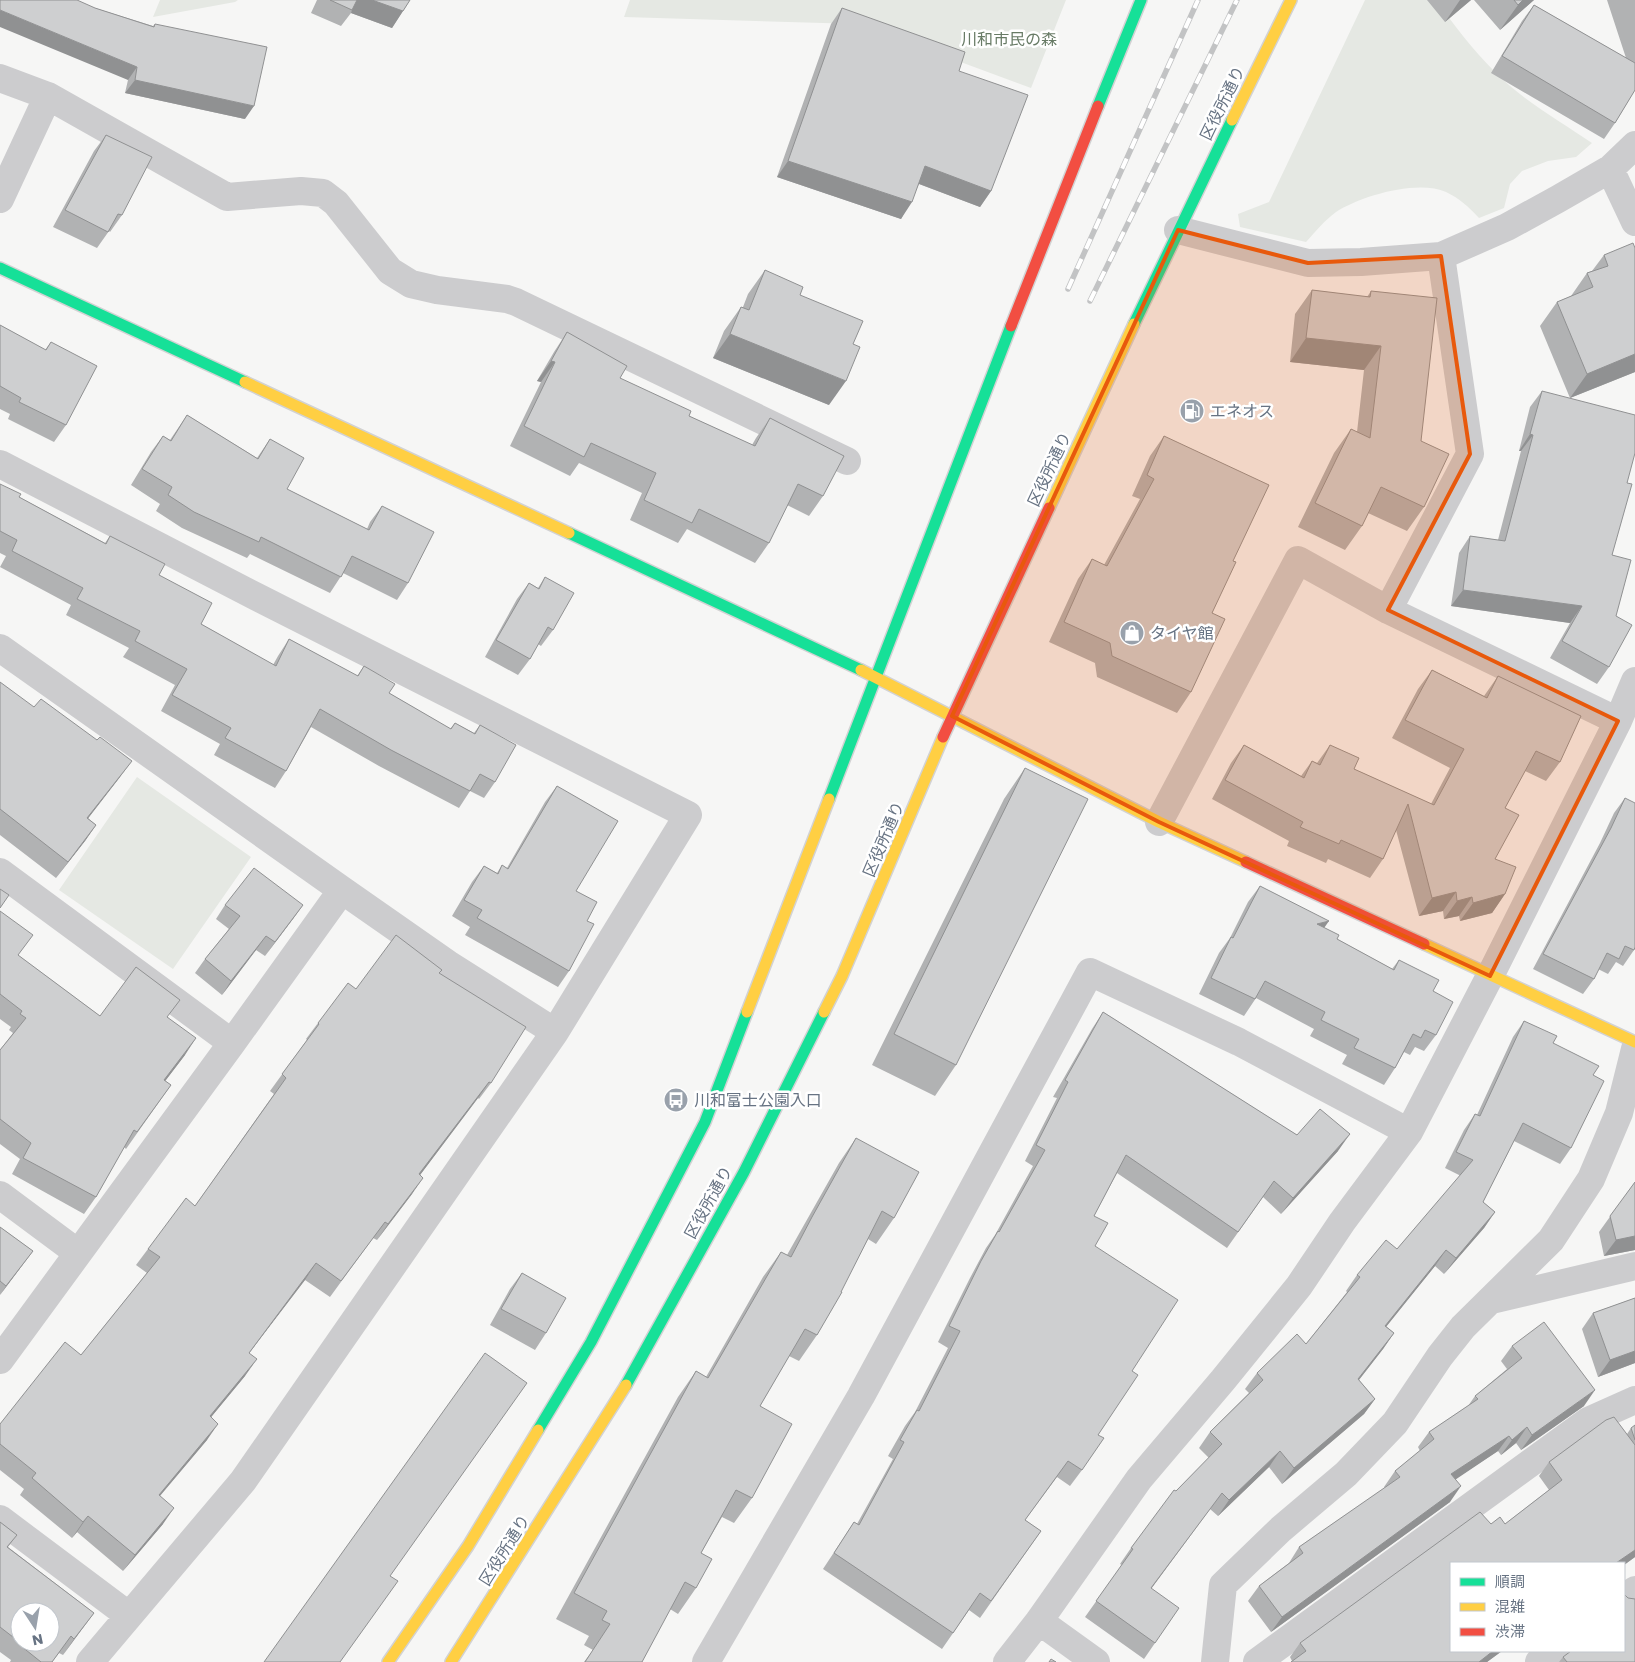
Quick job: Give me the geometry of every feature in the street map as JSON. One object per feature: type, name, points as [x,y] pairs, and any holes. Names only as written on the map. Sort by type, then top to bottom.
[{"type":"street","name":"区役所通り","points":[[388,1662],[468,1546],[592,1342],[705,1122],[1031,273],[1141,0]]},
{"type":"street","name":"区役所通り","points":[[451,1662],[625,1387],[744,1172],[842,976],[952,716],[1178,230],[1291,0]]},
{"type":"street","points":[[0,78],[48,96],[227,197],[301,191],[323,192],[336,203],[390,272],[412,284],[437,290],[507,299],[516,302],[847,461]]},
{"type":"street","points":[[0,199],[48,96]]},
{"type":"street","points":[[1178,230],[1308,263],[1361,262],[1441,256],[1506,227],[1558,199],[1610,168],[1635,146]]},
{"type":"street","points":[[1610,168],[1635,222]]},
{"type":"street","points":[[1388,610],[1470,454],[1441,256]]},
{"type":"street","points":[[0,268],[876,677],[1160,822],[1635,1042]]},
{"type":"street","points":[[0,464],[257,597],[688,815],[555,1032],[243,1481],[90,1662]]},
{"type":"street","points":[[1160,822],[1298,560],[1388,610],[1618,721]]},
{"type":"street","points":[[0,648],[448,964],[555,1032]]},
{"type":"street","points":[[1007,1662],[1039,1621],[1140,1479],[1224,1380],[1299,1286],[1342,1222],[1409,1132],[1618,721],[1635,681]]},
{"type":"street","points":[[0,872],[232,1043]]},
{"type":"street","points":[[0,1360],[342,890]]},
{"type":"street","points":[[706,1662],[860,1396],[1090,972],[1239,1042],[1409,1132]]},
{"type":"street","points":[[1215,1662],[1223,1585],[1281,1529],[1346,1474],[1395,1423],[1440,1356],[1463,1327],[1551,1240],[1591,1179],[1619,1113],[1635,1049]]},
{"type":"street","points":[[0,1195],[78,1253]]},
{"type":"street","points":[[1492,1300],[1635,1266]]},
{"type":"street","points":[[1257,1662],[1588,1421],[1635,1400]]},
{"type":"street","points":[[0,1519],[128,1615]]},
{"type":"street","points":[[1039,1621],[1096,1662]]},
{"type":"street","points":[[1539,1662],[1553,1652]]},
{"type":"highlighted area","points":[[1178,230],[1308,263],[1441,256],[1470,454],[1388,610],[1618,721],[1490,976],[1159,822],[952,716]]},
{"type":"green space","points":[[160,0],[238,0],[153,17]]},
{"type":"green space","name":"川和市民の森","points":[[630,0],[1066,0],[1031,88],[858,24],[624,17]]},
{"type":"green space","points":[[1365,0],[1436,0],[1471,46],[1506,82],[1529,101],[1592,143],[1576,157],[1548,161],[1522,171],[1510,184],[1504,208],[1479,218],[1464,203],[1451,194],[1434,188],[1420,187],[1405,188],[1374,195],[1346,206],[1320,226],[1306,242],[1240,227],[1238,214],[1269,202]]},
{"type":"green space","points":[[137,777],[251,857],[173,969],[59,890]]},
{"type":"building","points":[[0,0],[77,0],[95,8],[154,27],[155,24],[267,47],[254,106],[135,80],[137,67],[0,10]]},
{"type":"building","points":[[330,0],[357,0],[352,10]]},
{"type":"building","points":[[372,0],[410,0],[403,11]]},
{"type":"building","points":[[1514,0],[1523,0],[1518,5]]},
{"type":"building","points":[[1534,5],[1635,63],[1635,90],[1615,123],[1502,56]]},
{"type":"building","points":[[842,8],[965,52],[959,71],[1028,95],[991,191],[925,166],[912,202],[788,161]]},
{"type":"building","points":[[106,135],[152,157],[122,215],[118,214],[108,232],[65,210]]},
{"type":"building","points":[[1633,243],[1635,248],[1635,354],[1587,374],[1557,302],[1593,287],[1587,273],[1608,266],[1604,255]]},
{"type":"building","points":[[765,270],[803,287],[800,295],[863,321],[853,344],[860,347],[846,381],[730,334],[741,307],[749,310]]},
{"type":"building","points":[[1312,290],[1370,297],[1371,291],[1437,298],[1421,441],[1449,454],[1424,507],[1381,487],[1362,526],[1315,503],[1351,429],[1370,438],[1381,346],[1306,338]]},
{"type":"building","points":[[0,325],[46,350],[51,342],[97,366],[66,425],[19,402],[21,398],[0,386]]},
{"type":"building","points":[[567,332],[627,366],[620,378],[691,411],[689,416],[755,446],[770,418],[844,456],[823,496],[798,484],[769,543],[699,509],[692,523],[644,500],[656,473],[591,443],[584,457],[524,426],[555,362],[551,361]]},
{"type":"building","points":[[1542,391],[1635,415],[1635,453],[1627,483],[1632,484],[1612,555],[1631,560],[1616,616],[1632,625],[1609,667],[1562,641],[1582,606],[1463,590],[1470,536],[1505,541],[1533,435],[1530,434]]},
{"type":"building","points":[[187,415],[258,459],[270,439],[304,458],[287,489],[369,530],[382,506],[434,532],[408,583],[352,556],[341,577],[261,537],[259,542],[194,512],[168,495],[172,487],[142,469],[163,436],[171,441]]},
{"type":"building","points":[[1164,436],[1269,485],[1233,561],[1236,562],[1212,613],[1225,619],[1191,692],[1112,656],[1110,643],[1064,622],[1092,559],[1107,566],[1154,479],[1147,475]]},
{"type":"building","points":[[0,484],[21,494],[19,497],[106,544],[110,536],[165,564],[159,575],[212,603],[201,624],[276,666],[289,639],[358,676],[364,666],[395,684],[389,693],[451,729],[455,723],[475,734],[480,725],[516,745],[495,782],[480,774],[470,791],[391,750],[320,709],[286,771],[225,738],[231,728],[172,695],[187,669],[135,641],[140,631],[77,599],[83,588],[12,551],[17,540],[0,531]]},
{"type":"building","points":[[545,577],[574,593],[553,630],[548,627],[530,659],[496,640],[529,583],[539,589]]},
{"type":"building","points":[[1432,670],[1487,698],[1498,676],[1581,716],[1560,762],[1536,751],[1505,808],[1519,815],[1495,859],[1516,867],[1505,894],[1473,903],[1472,897],[1457,901],[1456,892],[1432,898],[1408,804],[1383,859],[1341,840],[1339,844],[1300,827],[1303,822],[1225,780],[1244,745],[1304,778],[1312,761],[1320,765],[1330,745],[1359,758],[1354,769],[1434,805],[1464,749],[1405,720]]},
{"type":"building","points":[[0,682],[34,707],[41,699],[97,740],[100,737],[132,761],[87,818],[96,825],[68,862],[0,809]]},
{"type":"building","points":[[1025,768],[1088,799],[956,1065],[894,1034]]},
{"type":"building","points":[[557,786],[618,821],[576,891],[597,902],[587,921],[594,924],[569,971],[477,918],[482,910],[464,900],[484,866],[498,874],[502,865],[508,869]]},
{"type":"building","points":[[1625,798],[1635,803],[1635,947],[1634,950],[1625,946],[1619,959],[1607,953],[1594,979],[1543,954],[1611,828]]},
{"type":"building","points":[[254,868],[303,905],[275,942],[266,936],[231,981],[205,959],[240,916],[225,905]]},
{"type":"building","points":[[1260,886],[1329,921],[1317,924],[1339,935],[1337,939],[1394,970],[1399,960],[1439,980],[1433,991],[1453,1002],[1436,1035],[1425,1030],[1421,1038],[1413,1034],[1395,1068],[1354,1048],[1359,1039],[1321,1020],[1325,1012],[1265,981],[1255,999],[1211,978],[1231,937],[1233,938]]},
{"type":"building","points":[[0,889],[9,895],[0,908]]},
{"type":"building","points":[[0,911],[33,935],[18,955],[100,1016],[136,967],[180,1000],[167,1017],[196,1038],[164,1080],[171,1085],[137,1132],[134,1130],[96,1197],[23,1158],[31,1143],[0,1119],[0,1050],[26,1018],[20,1014],[22,1011],[0,994]]},
{"type":"building","points":[[396,935],[442,970],[439,973],[526,1027],[491,1083],[489,1082],[419,1174],[423,1178],[388,1224],[385,1222],[341,1281],[316,1263],[249,1353],[257,1359],[210,1416],[218,1424],[159,1495],[174,1508],[135,1555],[88,1516],[83,1522],[32,1478],[36,1473],[0,1444],[0,1424],[65,1342],[81,1355],[160,1257],[148,1249],[186,1198],[195,1206],[286,1078],[282,1074],[318,1023],[348,983],[356,989]]},
{"type":"building","points":[[1103,1012],[1297,1135],[1320,1109],[1350,1134],[1293,1198],[1274,1181],[1238,1232],[1126,1155],[1094,1216],[1108,1223],[1095,1246],[1178,1300],[1132,1371],[1138,1375],[1098,1435],[1104,1438],[1082,1470],[1068,1461],[1025,1520],[1041,1531],[991,1601],[980,1593],[953,1633],[834,1553],[854,1522],[859,1525],[904,1442],[900,1440],[917,1410],[919,1411],[960,1331],[949,1326],[981,1261],[1045,1150],[1036,1145],[1068,1082],[1065,1080]]},
{"type":"building","points":[[1524,1021],[1557,1036],[1553,1043],[1599,1066],[1593,1075],[1604,1081],[1571,1148],[1523,1123],[1483,1202],[1495,1212],[1456,1258],[1446,1250],[1385,1326],[1394,1333],[1358,1379],[1375,1399],[1294,1468],[1280,1451],[1229,1500],[1222,1493],[1151,1588],[1179,1608],[1155,1643],[1096,1601],[1133,1549],[1131,1548],[1174,1490],[1176,1491],[1222,1444],[1210,1432],[1263,1380],[1257,1373],[1297,1334],[1306,1344],[1360,1277],[1357,1275],[1386,1240],[1397,1249],[1473,1160],[1456,1152],[1475,1114],[1480,1116]]},
{"type":"building","points":[[856,1138],[919,1172],[894,1218],[882,1211],[842,1292],[817,1335],[805,1329],[760,1406],[792,1424],[752,1498],[736,1490],[701,1553],[712,1559],[696,1588],[685,1582],[642,1662],[585,1662],[610,1624],[602,1620],[607,1611],[574,1593],[696,1371],[708,1378],[781,1252],[791,1257]]},
{"type":"building","points":[[1635,1182],[1635,1236],[1616,1240],[1610,1216]]},
{"type":"building","points":[[0,1227],[33,1251],[6,1286],[0,1281]]},
{"type":"building","points":[[522,1273],[566,1298],[546,1333],[501,1309]]},
{"type":"building","points":[[1635,1298],[1635,1351],[1610,1360],[1593,1313]]},
{"type":"building","points":[[1544,1322],[1595,1390],[1532,1435],[1527,1427],[1512,1440],[1509,1436],[1451,1474],[1461,1486],[1282,1617],[1259,1586],[1303,1553],[1299,1547],[1400,1477],[1395,1471],[1434,1439],[1429,1432],[1478,1399],[1475,1396],[1522,1358],[1512,1346]]},
{"type":"building","points":[[485,1353],[527,1383],[390,1576],[398,1581],[340,1662],[264,1662]]},
{"type":"building","points":[[1614,1417],[1635,1445],[1635,1550],[1617,1562],[1450,1562],[1450,1652],[1492,1652],[1479,1662],[1291,1662],[1306,1651],[1300,1643],[1480,1512],[1491,1524],[1500,1517],[1505,1524],[1562,1480],[1549,1462],[1606,1420]]},
{"type":"building","points":[[1635,1425],[1635,1440],[1631,1428]]},
{"type":"building","points":[[0,1522],[17,1535],[7,1547],[94,1613],[74,1639],[71,1636],[60,1651],[60,1602],[10,1602],[10,1635],[0,1627]]},
{"type":"building","points":[[1625,1595],[1628,1598],[1635,1599],[1635,1662],[1567,1662],[1563,1657],[1570,1652],[1625,1652]]},
{"type":"building","points":[[28,1652],[59,1652],[52,1662],[41,1662]]},
{"type":"railway","points":[[1068,289],[1198,0]]},
{"type":"railway","points":[[1090,301],[1237,0]]},
{"type":"traffic: fast","points":[[1098,106],[1141,0]]},
{"type":"traffic: fast","points":[[1134,324],[1232,120]]},
{"type":"traffic: fast","points":[[0,268],[245,382]]},
{"type":"traffic: fast","points":[[829,799],[1011,326]]},
{"type":"traffic: fast","points":[[569,533],[861,670]]},
{"type":"traffic: fast","points":[[538,1430],[591,1342],[705,1122],[747,1012]]},
{"type":"traffic: fast","points":[[626,1385],[744,1172],[824,1012]]},
{"type":"traffic: slow","points":[[1232,120],[1291,0]]},
{"type":"traffic: slow","points":[[1049,508],[1134,324]]},
{"type":"traffic: slow","points":[[245,382],[569,533]]},
{"type":"traffic: slow","points":[[861,670],[1159,822],[1246,862]]},
{"type":"traffic: slow","points":[[824,1012],[842,976],[943,737]]},
{"type":"traffic: slow","points":[[747,1012],[829,799]]},
{"type":"traffic: slow","points":[[1424,944],[1635,1042]]},
{"type":"traffic: slow","points":[[451,1662],[626,1385]]},
{"type":"traffic: slow","points":[[388,1662],[468,1546],[538,1430]]},
{"type":"traffic: jam","points":[[1011,326],[1098,106]]},
{"type":"traffic: jam","points":[[943,737],[1049,508]]},
{"type":"traffic: jam","points":[[1246,862],[1424,944]]},
{"type":"place","name":"エネオス","points":[[1192,411]]},
{"type":"place","name":"タイヤ館","points":[[1132,633]]},
{"type":"place","name":"川和富士公園入口","points":[[676,1100]]}]
